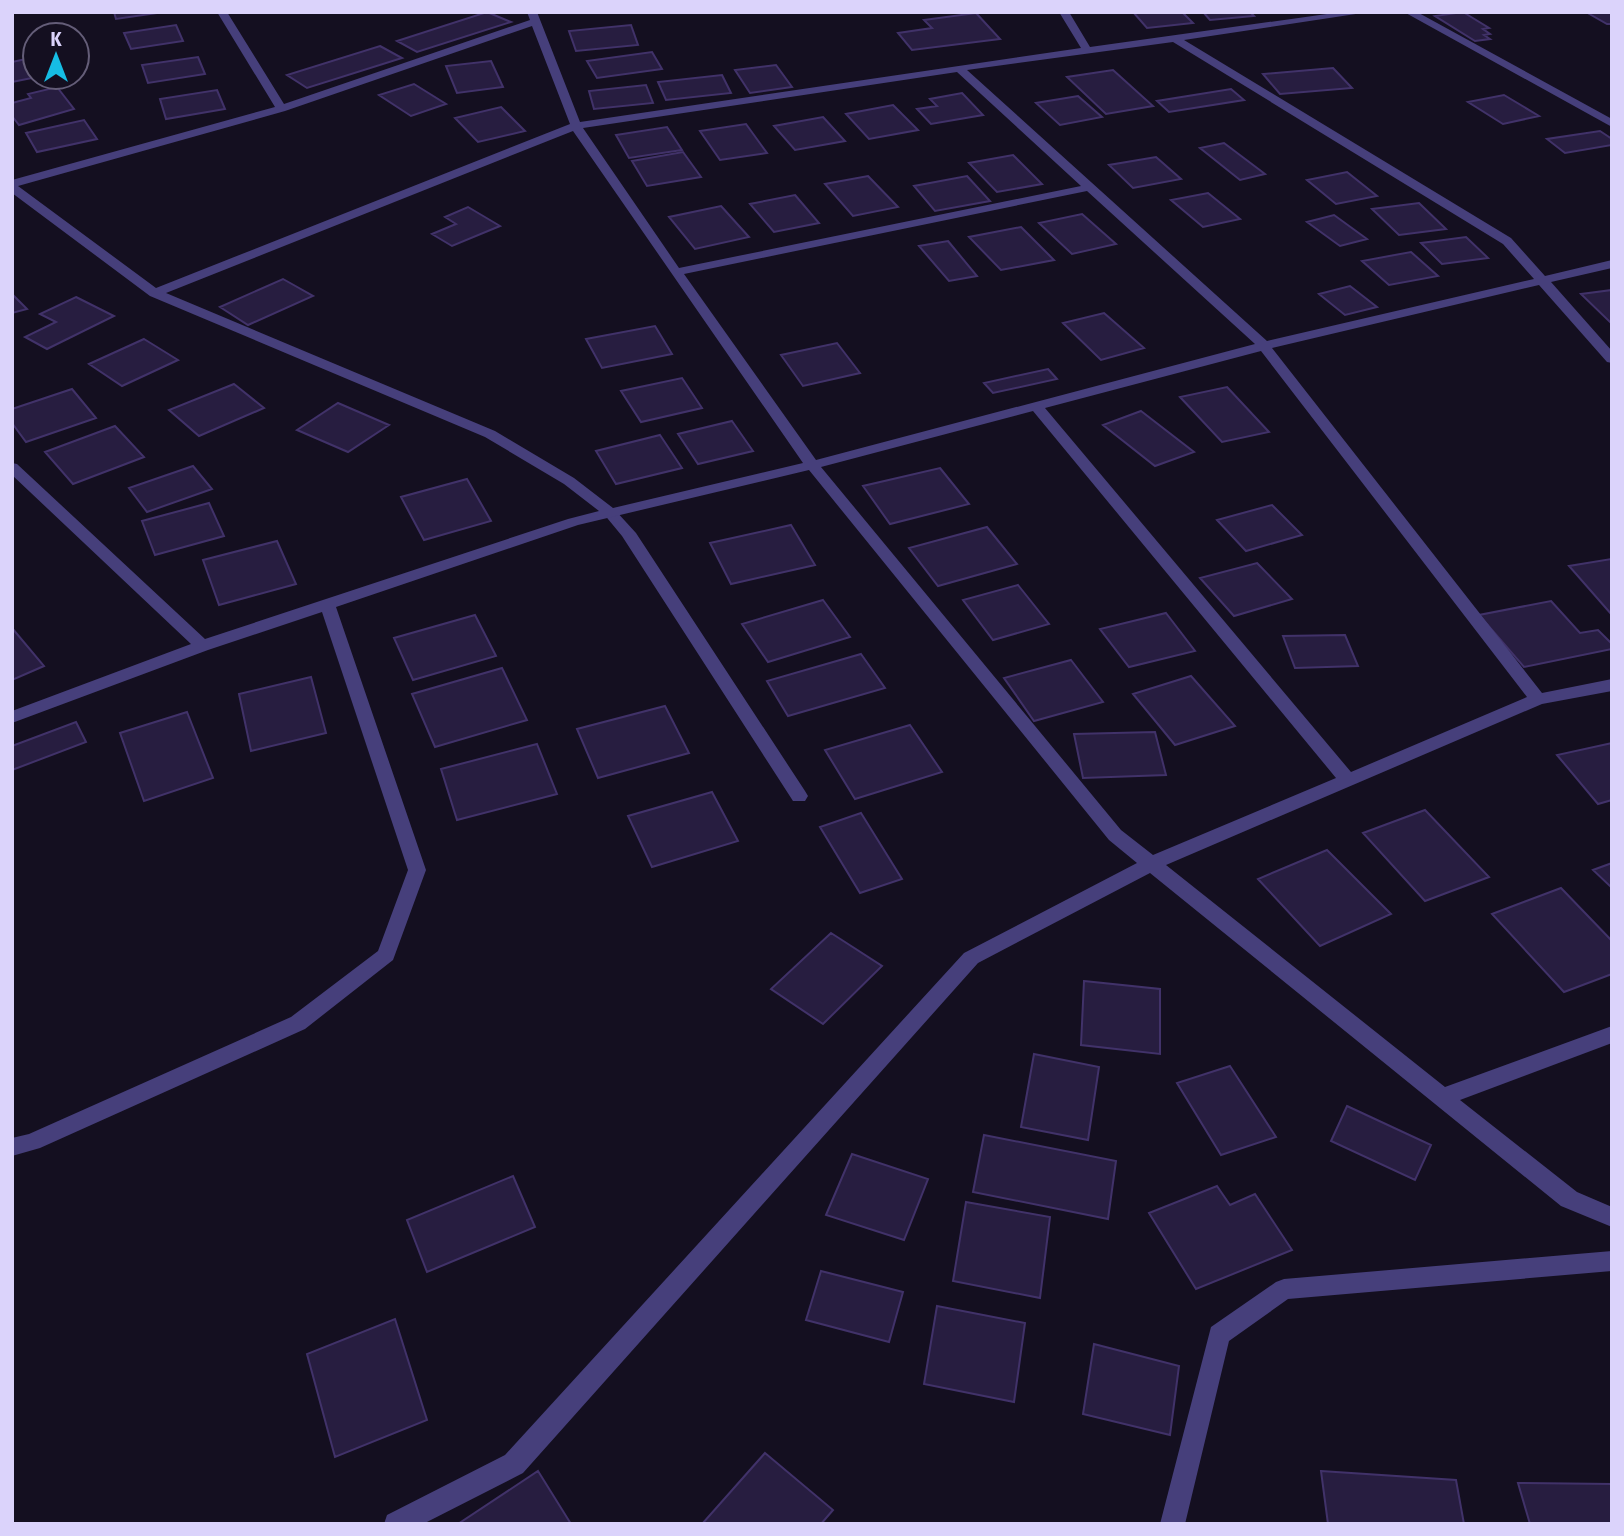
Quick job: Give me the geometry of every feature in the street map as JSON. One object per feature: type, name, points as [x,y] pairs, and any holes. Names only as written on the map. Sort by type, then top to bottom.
[{"type":"street","points":[[222,12],[281,109]]},
{"type":"street","points":[[1064,12],[1087,50]]},
{"type":"street","points":[[155,293],[575,126],[959,68],[1364,12]]},
{"type":"street","points":[[1409,12],[1612,124]]},
{"type":"street","points":[[12,186],[281,109],[533,17],[575,126],[811,465],[1115,835],[1569,1199],[1612,1217]]},
{"type":"street","points":[[1174,38],[1507,241],[1612,359]]},
{"type":"street","points":[[959,68],[1264,346],[1538,699]]},
{"type":"street","points":[[12,186],[155,293],[490,434],[569,481],[610,513],[628,533],[799,796]]},
{"type":"street","points":[[676,272],[1091,187]]},
{"type":"street","points":[[12,717],[202,646],[573,522],[811,465],[1264,346],[1612,264]]},
{"type":"street","points":[[1036,406],[1348,780]]},
{"type":"street","points":[[12,467],[202,646]]},
{"type":"street","points":[[12,1147],[32,1142],[298,1023],[386,955],[417,870],[327,604]]},
{"type":"street","points":[[396,1524],[514,1464],[971,958],[1151,864],[1538,699],[1612,685]]},
{"type":"street","points":[[1443,1097],[1612,1034]]},
{"type":"street","points":[[1172,1524],[1219,1335],[1284,1289],[1612,1261]]},
{"type":"building","points":[[114,12],[164,12],[116,19]]},
{"type":"building","points":[[487,12],[511,22],[417,52],[397,41]]},
{"type":"building","points":[[1133,12],[1182,12],[1193,23],[1147,28]]},
{"type":"building","points":[[1203,12],[1250,12],[1254,16],[1210,20]]},
{"type":"building","points":[[1463,12],[1489,28],[1483,29],[1490,34],[1484,35],[1490,39],[1475,41],[1435,16]]},
{"type":"building","points":[[1586,12],[1612,12],[1612,24],[1607,24]]},
{"type":"building","points":[[976,13],[1000,39],[912,50],[898,33],[932,28],[924,20]]},
{"type":"building","points":[[176,25],[183,41],[131,49],[124,33]]},
{"type":"building","points":[[631,25],[638,45],[576,51],[569,31]]},
{"type":"building","points":[[380,46],[402,58],[307,88],[287,75]]},
{"type":"building","points":[[652,52],[662,69],[597,78],[587,61]]},
{"type":"building","points":[[198,57],[205,74],[148,83],[142,65]]},
{"type":"building","points":[[21,60],[21,80],[12,82],[12,62]]},
{"type":"building","points":[[491,61],[503,87],[457,93],[446,66]]},
{"type":"building","points":[[776,65],[792,87],[750,93],[735,70]]},
{"type":"building","points":[[1333,68],[1352,88],[1280,94],[1263,74]]},
{"type":"building","points":[[1113,70],[1153,106],[1106,114],[1067,77]]},
{"type":"building","points":[[722,75],[731,93],[666,100],[658,82]]},
{"type":"building","points":[[414,84],[446,104],[411,116],[379,95]]},
{"type":"building","points":[[646,85],[653,103],[594,109],[589,91]]},
{"type":"building","points":[[1231,89],[1244,100],[1169,112],[1157,101]]},
{"type":"building","points":[[217,90],[225,109],[166,119],[160,99]]},
{"type":"building","points":[[60,91],[74,109],[19,125],[12,116],[12,103],[31,98],[28,94]]},
{"type":"building","points":[[962,93],[983,115],[931,124],[917,109],[937,106],[930,99]]},
{"type":"building","points":[[1504,95],[1539,116],[1503,124],[1468,102]]},
{"type":"building","points":[[1078,96],[1102,117],[1060,125],[1036,103]]},
{"type":"building","points":[[893,105],[918,130],[869,139],[846,114]]},
{"type":"building","points":[[501,107],[525,131],[478,142],[455,118]]},
{"type":"building","points":[[823,117],[845,141],[795,150],[774,126]]},
{"type":"building","points":[[84,120],[97,139],[37,152],[26,133]]},
{"type":"building","points":[[746,124],[767,153],[720,160],[700,131]]},
{"type":"building","points":[[667,127],[682,150],[629,158],[616,135]]},
{"type":"building","points":[[1600,131],[1612,139],[1612,145],[1565,153],[1547,139]]},
{"type":"building","points":[[1224,143],[1265,174],[1240,180],[1200,148]]},
{"type":"building","points":[[683,152],[701,177],[647,186],[632,161]]},
{"type":"building","points":[[1013,155],[1042,184],[997,192],[969,163]]},
{"type":"building","points":[[1156,157],[1181,179],[1133,188],[1109,165]]},
{"type":"building","points":[[1347,172],[1377,196],[1336,204],[1307,180]]},
{"type":"building","points":[[868,176],[898,207],[853,216],[825,184]]},
{"type":"building","points":[[967,176],[990,201],[935,211],[914,186]]},
{"type":"building","points":[[1208,193],[1240,219],[1203,227],[1171,200]]},
{"type":"building","points":[[795,195],[819,223],[774,232],[750,204]]},
{"type":"building","points":[[1419,203],[1446,229],[1399,235],[1372,209]]},
{"type":"building","points":[[721,206],[749,237],[695,249],[669,217]]},
{"type":"building","points":[[468,207],[500,226],[452,246],[432,234],[456,224],[445,217]]},
{"type":"building","points":[[1082,214],[1116,244],[1072,254],[1039,223]]},
{"type":"building","points":[[1334,215],[1367,239],[1340,246],[1307,222]]},
{"type":"building","points":[[1021,227],[1054,260],[1001,270],[969,237]]},
{"type":"building","points":[[1466,237],[1488,258],[1442,264],[1421,243]]},
{"type":"building","points":[[948,241],[977,276],[949,281],[919,246]]},
{"type":"building","points":[[1411,252],[1438,276],[1389,285],[1362,261]]},
{"type":"building","points":[[283,279],[313,296],[248,325],[220,307]]},
{"type":"building","points":[[1350,286],[1377,307],[1345,315],[1319,294]]},
{"type":"building","points":[[1612,290],[1612,324],[1581,294]]},
{"type":"building","points":[[12,294],[27,309],[12,313]]},
{"type":"building","points":[[76,297],[114,316],[47,349],[25,337],[56,322],[40,314]]},
{"type":"building","points":[[1104,313],[1144,348],[1101,360],[1063,323]]},
{"type":"building","points":[[655,326],[672,354],[602,368],[586,339]]},
{"type":"building","points":[[144,339],[178,360],[122,386],[89,364]]},
{"type":"building","points":[[837,343],[860,373],[803,386],[781,355]]},
{"type":"building","points":[[1048,369],[1057,379],[993,393],[984,383]]},
{"type":"building","points":[[682,378],[702,408],[641,422],[621,391]]},
{"type":"building","points":[[234,384],[264,408],[199,436],[169,410]]},
{"type":"building","points":[[1227,387],[1269,432],[1222,442],[1180,397]]},
{"type":"building","points":[[72,389],[96,418],[26,442],[12,423],[12,409]]},
{"type":"building","points":[[338,403],[389,425],[348,452],[297,430]]},
{"type":"building","points":[[1141,411],[1194,452],[1155,466],[1103,425]]},
{"type":"building","points":[[732,421],[753,451],[698,464],[678,434]]},
{"type":"building","points":[[115,426],[144,457],[73,484],[45,452]]},
{"type":"building","points":[[660,435],[682,468],[616,484],[596,451]]},
{"type":"building","points":[[193,466],[212,489],[147,512],[129,488]]},
{"type":"building","points":[[940,468],[969,504],[890,524],[863,486]]},
{"type":"building","points":[[467,479],[491,521],[424,540],[401,497]]},
{"type":"building","points":[[209,503],[224,536],[155,555],[142,521]]},
{"type":"building","points":[[1272,505],[1302,535],[1246,551],[1217,520]]},
{"type":"building","points":[[791,525],[815,565],[731,584],[710,543]]},
{"type":"building","points":[[987,527],[1017,564],[938,586],[909,548]]},
{"type":"building","points":[[277,541],[296,584],[219,605],[203,560]]},
{"type":"building","points":[[1611,559],[1612,561],[1612,615],[1569,566]]},
{"type":"building","points":[[1257,563],[1292,599],[1234,616],[1200,578]]},
{"type":"building","points":[[1018,585],[1049,624],[993,640],[963,600]]},
{"type":"building","points":[[823,600],[850,637],[768,662],[742,624]]},
{"type":"building","points":[[1551,601],[1580,633],[1598,630],[1612,644],[1612,649],[1524,667],[1479,615]]},
{"type":"building","points":[[1166,613],[1195,651],[1129,667],[1100,629]]},
{"type":"building","points":[[475,615],[496,656],[413,680],[394,638]]},
{"type":"building","points":[[12,628],[44,666],[12,680]]},
{"type":"building","points":[[1345,635],[1358,666],[1295,668],[1283,636]]},
{"type":"building","points":[[861,654],[885,688],[788,716],[767,681]]},
{"type":"building","points":[[1071,660],[1103,702],[1034,721],[1004,678]]},
{"type":"building","points":[[502,668],[527,720],[435,747],[412,694]]},
{"type":"building","points":[[1191,676],[1235,726],[1175,745],[1133,694]]},
{"type":"building","points":[[311,677],[326,733],[251,751],[239,694]]},
{"type":"building","points":[[665,706],[689,753],[598,778],[577,729]]},
{"type":"building","points":[[187,712],[213,778],[144,801],[120,733]]},
{"type":"building","points":[[76,722],[86,742],[12,770],[12,746]]},
{"type":"building","points":[[910,725],[942,772],[855,799],[825,750]]},
{"type":"building","points":[[1155,732],[1166,775],[1083,778],[1074,734]]},
{"type":"building","points":[[1612,743],[1612,800],[1598,804],[1557,755]]},
{"type":"building","points":[[537,744],[557,794],[457,820],[441,769]]},
{"type":"building","points":[[712,792],[738,841],[652,867],[628,816]]},
{"type":"building","points":[[1425,810],[1489,877],[1425,901],[1363,833]]},
{"type":"building","points":[[861,813],[902,879],[860,893],[820,827]]},
{"type":"building","points":[[1327,850],[1391,914],[1320,946],[1258,879]]},
{"type":"building","points":[[1612,863],[1612,888],[1593,870]]},
{"type":"building","points":[[1561,888],[1612,941],[1612,974],[1564,992],[1492,914]]},
{"type":"building","points":[[831,933],[882,966],[823,1024],[771,989]]},
{"type":"building","points":[[1084,981],[1160,989],[1160,1054],[1081,1045]]},
{"type":"building","points":[[1034,1054],[1099,1067],[1088,1140],[1021,1127]]},
{"type":"building","points":[[1230,1066],[1276,1137],[1221,1155],[1177,1083]]},
{"type":"building","points":[[1347,1106],[1431,1145],[1415,1180],[1331,1141]]},
{"type":"building","points":[[984,1135],[1116,1161],[1108,1219],[973,1192]]},
{"type":"building","points":[[852,1154],[928,1179],[904,1240],[826,1215]]},
{"type":"building","points":[[513,1176],[535,1227],[427,1272],[407,1220]]},
{"type":"building","points":[[1217,1186],[1230,1205],[1255,1194],[1292,1250],[1196,1289],[1149,1213]]},
{"type":"building","points":[[966,1202],[1050,1217],[1040,1298],[953,1281]]},
{"type":"building","points":[[821,1271],[903,1292],[889,1342],[806,1320]]},
{"type":"building","points":[[937,1306],[1025,1323],[1014,1402],[924,1384]]},
{"type":"building","points":[[395,1319],[427,1420],[335,1457],[307,1354]]},
{"type":"building","points":[[1094,1344],[1179,1366],[1170,1435],[1083,1414]]},
{"type":"building","points":[[765,1453],[833,1510],[821,1524],[702,1524]]},
{"type":"building","points":[[538,1471],[571,1524],[458,1524]]},
{"type":"building","points":[[1321,1471],[1456,1480],[1464,1524],[1328,1524]]},
{"type":"building","points":[[1518,1483],[1612,1484],[1612,1524],[1530,1524]]}]
